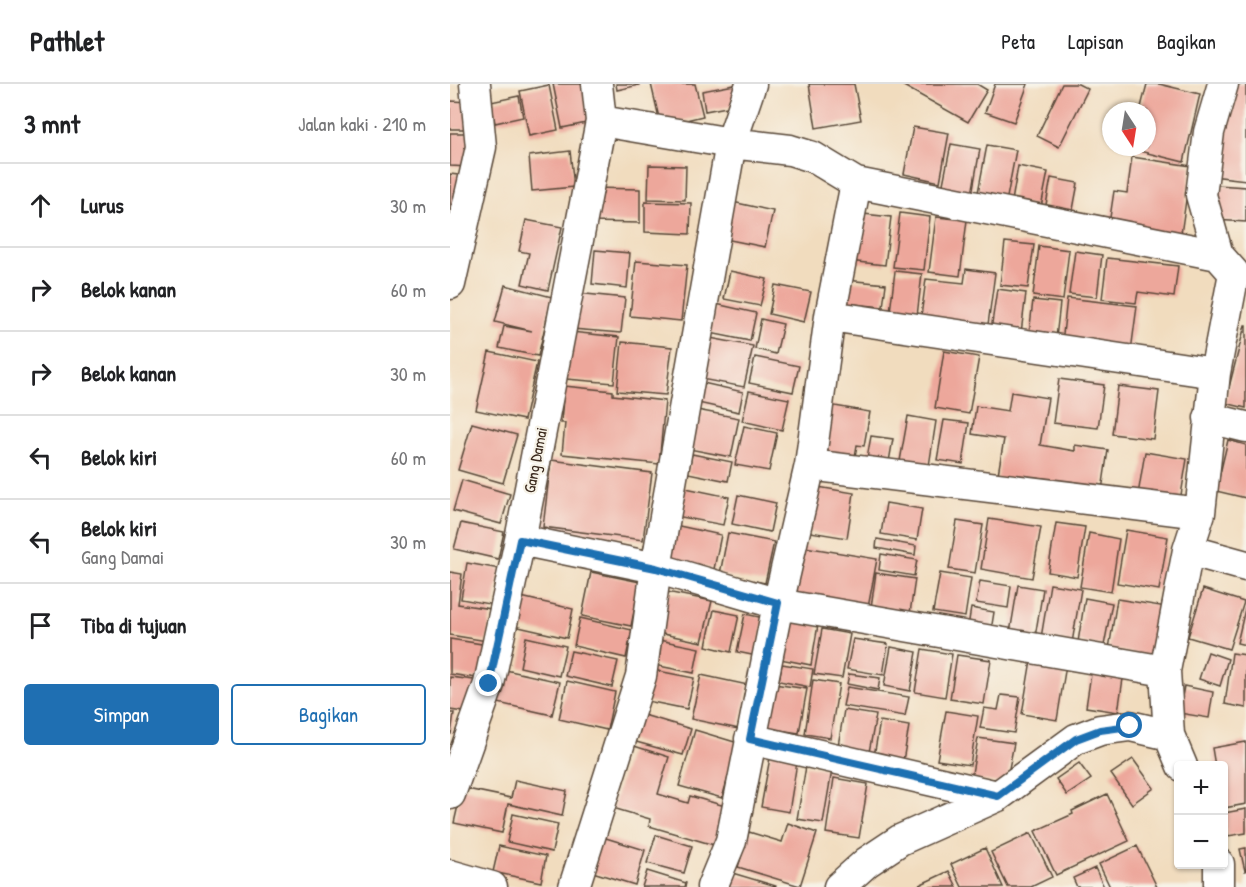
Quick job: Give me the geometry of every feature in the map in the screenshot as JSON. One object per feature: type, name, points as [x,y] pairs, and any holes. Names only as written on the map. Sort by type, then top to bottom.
[{"type":"street","points":[[450,284],[481,147],[475,84]]},
{"type":"street","name":"Gang Damai","points":[[450,794],[489,684],[520,540],[601,121],[597,84]]},
{"type":"street","points":[[574,887],[642,676],[656,568],[731,143],[751,84]]},
{"type":"street","points":[[1180,761],[1169,735],[1165,671],[1188,550],[1200,513],[1215,373],[1233,268],[1202,195],[1209,132],[1223,84]]},
{"type":"street","points":[[601,121],[731,143],[790,150],[813,157],[856,183],[1233,268]]},
{"type":"street","points":[[712,887],[731,841],[778,603],[810,465],[830,316],[856,183]]},
{"type":"street","points":[[830,316],[1215,373]]},
{"type":"street","points":[[1209,418],[1246,427]]},
{"type":"street","points":[[810,465],[1200,513]]},
{"type":"street","points":[[520,540],[656,568],[778,603],[1165,671]]},
{"type":"street","points":[[1188,550],[1246,566]]},
{"type":"street","points":[[839,887],[867,862],[900,840],[998,796],[1076,739],[1092,733],[1130,726],[1169,735]]},
{"type":"street","points":[[750,739],[998,796]]},
{"type":"street","points":[[1219,869],[1219,887]]},
{"type":"street","points":[[450,875],[492,887]]},
{"type":"building","points":[[553,84],[588,84],[596,121],[562,128]]},
{"type":"building","points":[[616,84],[639,84],[639,85],[617,90]]},
{"type":"building","points":[[651,84],[695,84],[703,116],[661,126]]},
{"type":"building","points":[[740,84],[743,104],[705,111],[702,91]]},
{"type":"building","points":[[809,84],[854,84],[861,120],[816,128]]},
{"type":"building","points":[[900,84],[977,84],[987,90],[968,122]]},
{"type":"building","points":[[995,84],[1028,84],[1014,122],[985,112]]},
{"type":"building","points":[[1062,84],[1078,84],[1088,89],[1059,147],[1037,136]]},
{"type":"building","points":[[1147,84],[1159,84],[1200,94],[1184,162],[1156,155],[1156,102],[1142,102]]},
{"type":"building","points":[[1225,84],[1246,84],[1246,180],[1212,176]]},
{"type":"building","points":[[549,85],[558,130],[529,136],[520,91]]},
{"type":"building","points":[[519,96],[523,117],[495,123],[491,102]]},
{"type":"building","points":[[450,101],[470,102],[469,129],[450,129]]},
{"type":"building","points":[[913,127],[949,133],[940,182],[904,174]]},
{"type":"building","points":[[450,133],[472,133],[471,167],[450,166]]},
{"type":"building","points":[[951,144],[980,149],[971,200],[941,194]]},
{"type":"building","points":[[987,145],[1016,150],[1005,208],[976,203]]},
{"type":"building","points":[[570,151],[574,187],[532,191],[529,156]]},
{"type":"building","points":[[1132,157],[1191,166],[1180,241],[1108,231],[1114,191],[1127,193]]},
{"type":"building","points":[[649,165],[686,166],[685,200],[648,199]]},
{"type":"building","points":[[1018,166],[1048,172],[1041,207],[1012,201]]},
{"type":"building","points":[[450,174],[466,176],[450,232]]},
{"type":"building","points":[[1051,178],[1078,183],[1072,215],[1045,210]]},
{"type":"building","points":[[1217,185],[1246,187],[1246,222],[1215,220]]},
{"type":"building","points":[[591,188],[640,189],[640,223],[590,222]]},
{"type":"building","points":[[728,201],[773,211],[765,247],[720,238]]},
{"type":"building","points":[[645,202],[691,203],[690,234],[645,232]]},
{"type":"building","points":[[854,213],[891,217],[885,265],[848,261]]},
{"type":"building","points":[[900,213],[930,217],[924,270],[893,267]]},
{"type":"building","points":[[936,217],[967,220],[960,276],[929,272]]},
{"type":"building","points":[[526,220],[562,227],[548,290],[522,284],[529,253],[519,251]]},
{"type":"building","points":[[1005,242],[1034,245],[1028,288],[1000,285]]},
{"type":"building","points":[[1039,246],[1069,250],[1063,300],[1033,296]]},
{"type":"building","points":[[595,250],[630,253],[627,288],[592,284]]},
{"type":"building","points":[[1075,251],[1102,255],[1097,297],[1069,294]]},
{"type":"building","points":[[1107,258],[1178,266],[1174,297],[1138,292],[1136,303],[1102,299]]},
{"type":"building","points":[[636,261],[687,265],[681,321],[630,316]]},
{"type":"building","points":[[966,269],[995,273],[987,332],[920,324],[926,279],[964,283]]},
{"type":"building","points":[[730,271],[767,279],[760,306],[724,299]]},
{"type":"building","points":[[895,271],[922,274],[917,316],[890,312]]},
{"type":"building","points":[[846,280],[886,284],[883,307],[843,303]]},
{"type":"building","points":[[505,285],[552,297],[538,356],[499,348],[504,326],[532,331],[495,322]]},
{"type":"building","points":[[775,285],[811,292],[804,322],[769,314]]},
{"type":"building","points":[[997,289],[1026,293],[1021,333],[991,330]]},
{"type":"building","points":[[576,293],[625,298],[621,333],[572,329]]},
{"type":"building","points":[[1067,298],[1137,306],[1131,351],[1062,343]]},
{"type":"building","points":[[1033,300],[1060,303],[1056,338],[1029,335]]},
{"type":"building","points":[[716,304],[756,313],[750,341],[710,333]]},
{"type":"building","points":[[761,319],[783,324],[776,354],[755,349]]},
{"type":"building","points":[[1246,325],[1246,408],[1225,403]]},
{"type":"building","points":[[571,332],[619,337],[614,383],[566,379]]},
{"type":"building","points":[[710,338],[753,346],[744,387],[701,379]]},
{"type":"building","points":[[622,342],[672,347],[666,395],[617,391]]},
{"type":"building","points":[[944,351],[979,357],[969,414],[935,408]]},
{"type":"building","points":[[489,352],[537,362],[524,420],[476,410]]},
{"type":"building","points":[[755,357],[799,366],[793,392],[749,383]]},
{"type":"building","points":[[1059,379],[1104,385],[1098,428],[1053,423]]},
{"type":"building","points":[[703,383],[743,392],[739,412],[698,403]]},
{"type":"building","points":[[564,386],[613,391],[613,395],[665,401],[659,464],[562,454],[565,423],[561,423]]},
{"type":"building","points":[[1118,386],[1159,391],[1153,439],[1112,434]]},
{"type":"building","points":[[749,391],[789,399],[782,430],[742,421]]},
{"type":"building","points":[[1011,392],[1048,398],[1040,445],[1075,451],[1075,445],[1108,450],[1101,497],[997,480],[1004,439],[972,434],[976,406],[1008,411]]},
{"type":"building","points":[[829,405],[870,412],[864,446],[857,445],[853,468],[815,462]]},
{"type":"building","points":[[697,410],[739,418],[731,457],[689,449]]},
{"type":"building","points":[[908,416],[936,421],[929,466],[900,461]]},
{"type":"building","points":[[944,420],[969,423],[963,464],[937,460]]},
{"type":"building","points":[[472,423],[517,435],[503,483],[458,470]]},
{"type":"building","points":[[744,426],[777,433],[769,471],[735,465]]},
{"type":"building","points":[[871,436],[893,439],[887,473],[865,469]]},
{"type":"building","points":[[1228,440],[1246,445],[1246,498],[1216,491]]},
{"type":"building","points":[[1145,452],[1187,459],[1179,507],[1137,501]]},
{"type":"building","points":[[692,454],[732,462],[728,481],[688,473]]},
{"type":"building","points":[[551,460],[652,473],[643,540],[543,527]]},
{"type":"building","points":[[462,480],[510,494],[501,524],[453,511]]},
{"type":"building","points":[[812,486],[854,493],[847,538],[804,531]]},
{"type":"building","points":[[681,487],[729,497],[723,525],[676,516]]},
{"type":"building","points":[[738,495],[776,503],[770,532],[732,524]]},
{"type":"building","points":[[886,503],[922,509],[917,540],[881,534]]},
{"type":"building","points":[[989,519],[1041,527],[1032,578],[981,569]]},
{"type":"building","points":[[957,521],[983,525],[975,573],[949,569]]},
{"type":"building","points":[[461,523],[504,532],[498,559],[454,549]]},
{"type":"building","points":[[1056,523],[1085,527],[1077,577],[1048,572]]},
{"type":"building","points":[[670,524],[721,535],[714,569],[663,558]]},
{"type":"building","points":[[1126,530],[1168,537],[1159,590],[1117,583]]},
{"type":"building","points":[[728,533],[774,542],[765,583],[720,574]]},
{"type":"building","points":[[1089,533],[1119,539],[1111,592],[1080,587]]},
{"type":"building","points":[[877,539],[916,546],[915,555],[876,548]]},
{"type":"building","points":[[799,546],[877,559],[868,608],[790,595]]},
{"type":"building","points":[[881,554],[917,560],[914,576],[879,570]]},
{"type":"building","points":[[467,563],[500,569],[494,605],[461,599]]},
{"type":"building","points":[[450,572],[462,574],[458,604],[491,609],[487,641],[450,635]]},
{"type":"building","points":[[591,572],[640,582],[631,626],[582,616]]},
{"type":"building","points":[[876,573],[915,579],[910,613],[871,607]]},
{"type":"building","points":[[940,573],[971,578],[965,617],[933,612]]},
{"type":"building","points":[[980,581],[1011,586],[1008,608],[976,603]]},
{"type":"building","points":[[1050,584],[1081,589],[1072,643],[1041,638]]},
{"type":"building","points":[[1018,585],[1043,589],[1035,637],[1010,633]]},
{"type":"building","points":[[1203,589],[1244,602],[1229,649],[1188,637]]},
{"type":"building","points":[[662,591],[712,601],[702,642],[653,632]]},
{"type":"building","points":[[521,597],[573,609],[567,638],[514,626]]},
{"type":"building","points":[[1085,598],[1112,603],[1104,646],[1078,642]]},
{"type":"building","points":[[1117,599],[1167,607],[1159,658],[1109,649]]},
{"type":"building","points":[[971,608],[994,612],[990,637],[967,633]]},
{"type":"building","points":[[1246,609],[1246,645],[1237,643]]},
{"type":"building","points":[[714,610],[739,615],[731,652],[706,646]]},
{"type":"building","points":[[745,614],[764,618],[757,656],[737,652]]},
{"type":"building","points":[[580,618],[632,630],[626,658],[574,646]]},
{"type":"building","points":[[787,620],[818,625],[811,665],[780,659]]},
{"type":"building","points":[[822,629],[850,634],[842,678],[814,674]]},
{"type":"building","points":[[526,637],[566,646],[559,676],[520,667]]},
{"type":"building","points":[[649,638],[699,648],[694,673],[644,663]]},
{"type":"building","points":[[450,639],[488,645],[483,679],[450,674]]},
{"type":"building","points":[[853,639],[888,644],[883,675],[847,669]]},
{"type":"building","points":[[891,647],[917,652],[910,691],[884,686]]},
{"type":"building","points":[[922,649],[952,654],[945,697],[915,692]]},
{"type":"building","points":[[571,651],[618,661],[612,687],[565,676]]},
{"type":"building","points":[[1208,652],[1228,659],[1220,686],[1199,679]]},
{"type":"building","points":[[1232,653],[1246,655],[1246,708],[1225,704]]},
{"type":"building","points":[[957,655],[991,660],[984,704],[950,699]]},
{"type":"building","points":[[1031,660],[1066,665],[1057,720],[1022,714]]},
{"type":"building","points":[[782,664],[813,669],[810,687],[779,681]]},
{"type":"building","points":[[1092,667],[1124,672],[1118,712],[1086,707]]},
{"type":"building","points":[[501,669],[560,682],[552,715],[494,702]]},
{"type":"building","points":[[648,669],[694,678],[687,709],[642,700]]},
{"type":"building","points":[[849,674],[880,678],[878,690],[847,684]]},
{"type":"building","points":[[701,675],[748,685],[739,729],[691,719]]},
{"type":"building","points":[[450,677],[482,681],[478,714],[450,710]]},
{"type":"building","points":[[813,680],[839,684],[830,738],[805,734]]},
{"type":"building","points":[[567,681],[615,692],[607,730],[559,719]]},
{"type":"building","points":[[774,684],[807,689],[799,733],[766,728]]},
{"type":"building","points":[[1184,686],[1213,692],[1209,718],[1179,713]]},
{"type":"building","points":[[847,687],[909,697],[905,716],[843,706]]},
{"type":"building","points":[[1001,695],[1020,697],[1014,733],[980,728],[984,708],[998,710]]},
{"type":"building","points":[[844,710],[876,715],[867,763],[836,758]]},
{"type":"building","points":[[946,711],[978,716],[970,765],[937,760]]},
{"type":"building","points":[[450,713],[454,713],[451,734],[450,734]]},
{"type":"building","points":[[637,713],[691,729],[683,755],[629,740]]},
{"type":"building","points":[[880,721],[909,726],[902,767],[873,762]]},
{"type":"building","points":[[695,730],[738,743],[722,798],[679,786]]},
{"type":"building","points":[[978,738],[1014,743],[1006,784],[971,779]]},
{"type":"building","points":[[1246,742],[1246,804],[1228,807],[1228,761],[1214,761],[1212,748]]},
{"type":"building","points":[[631,745],[669,757],[658,794],[688,803],[690,796],[725,806],[714,845],[649,826],[650,819],[613,808]]},
{"type":"building","points":[[771,752],[798,756],[789,812],[761,807]]},
{"type":"building","points":[[1133,759],[1154,788],[1132,804],[1111,774]]},
{"type":"building","points":[[1079,763],[1091,779],[1067,795],[1056,779]]},
{"type":"building","points":[[806,766],[832,770],[823,823],[797,819]]},
{"type":"building","points":[[834,778],[868,784],[859,838],[826,833]]},
{"type":"building","points":[[515,780],[567,791],[562,816],[508,804],[502,833],[454,823],[462,788],[511,798]]},
{"type":"building","points":[[1107,794],[1129,841],[1056,875],[1035,831],[1073,814],[1072,811]]},
{"type":"building","points":[[1246,809],[1246,833],[1228,836],[1228,812]]},
{"type":"building","points":[[513,814],[558,824],[552,852],[507,842]]},
{"type":"building","points":[[788,823],[817,833],[800,886],[738,867],[749,832],[782,842]]},
{"type":"building","points":[[1031,833],[1052,877],[1031,887],[1008,887],[991,852]]},
{"type":"building","points":[[596,835],[645,850],[635,885],[586,870]]},
{"type":"building","points":[[656,835],[692,846],[684,873],[647,863]]},
{"type":"building","points":[[499,846],[546,856],[541,882],[493,872]]},
{"type":"building","points":[[1137,846],[1157,887],[1110,887],[1099,864]]},
{"type":"building","points":[[985,848],[1003,887],[962,887],[951,864]]},
{"type":"building","points":[[1246,848],[1246,871],[1245,871],[1240,849]]},
{"type":"building","points":[[1095,868],[1104,887],[1077,887],[1073,878]]},
{"type":"building","points":[[647,871],[686,883],[685,887],[642,887]]},
{"type":"building","points":[[949,871],[957,887],[915,887]]},
{"type":"building","points":[[729,872],[776,886],[776,887],[725,887]]},
{"type":"route","points":[[489,684],[520,540],[656,568],[778,603],[750,739],[998,796],[1076,739],[1100,730],[1130,726]]}]
